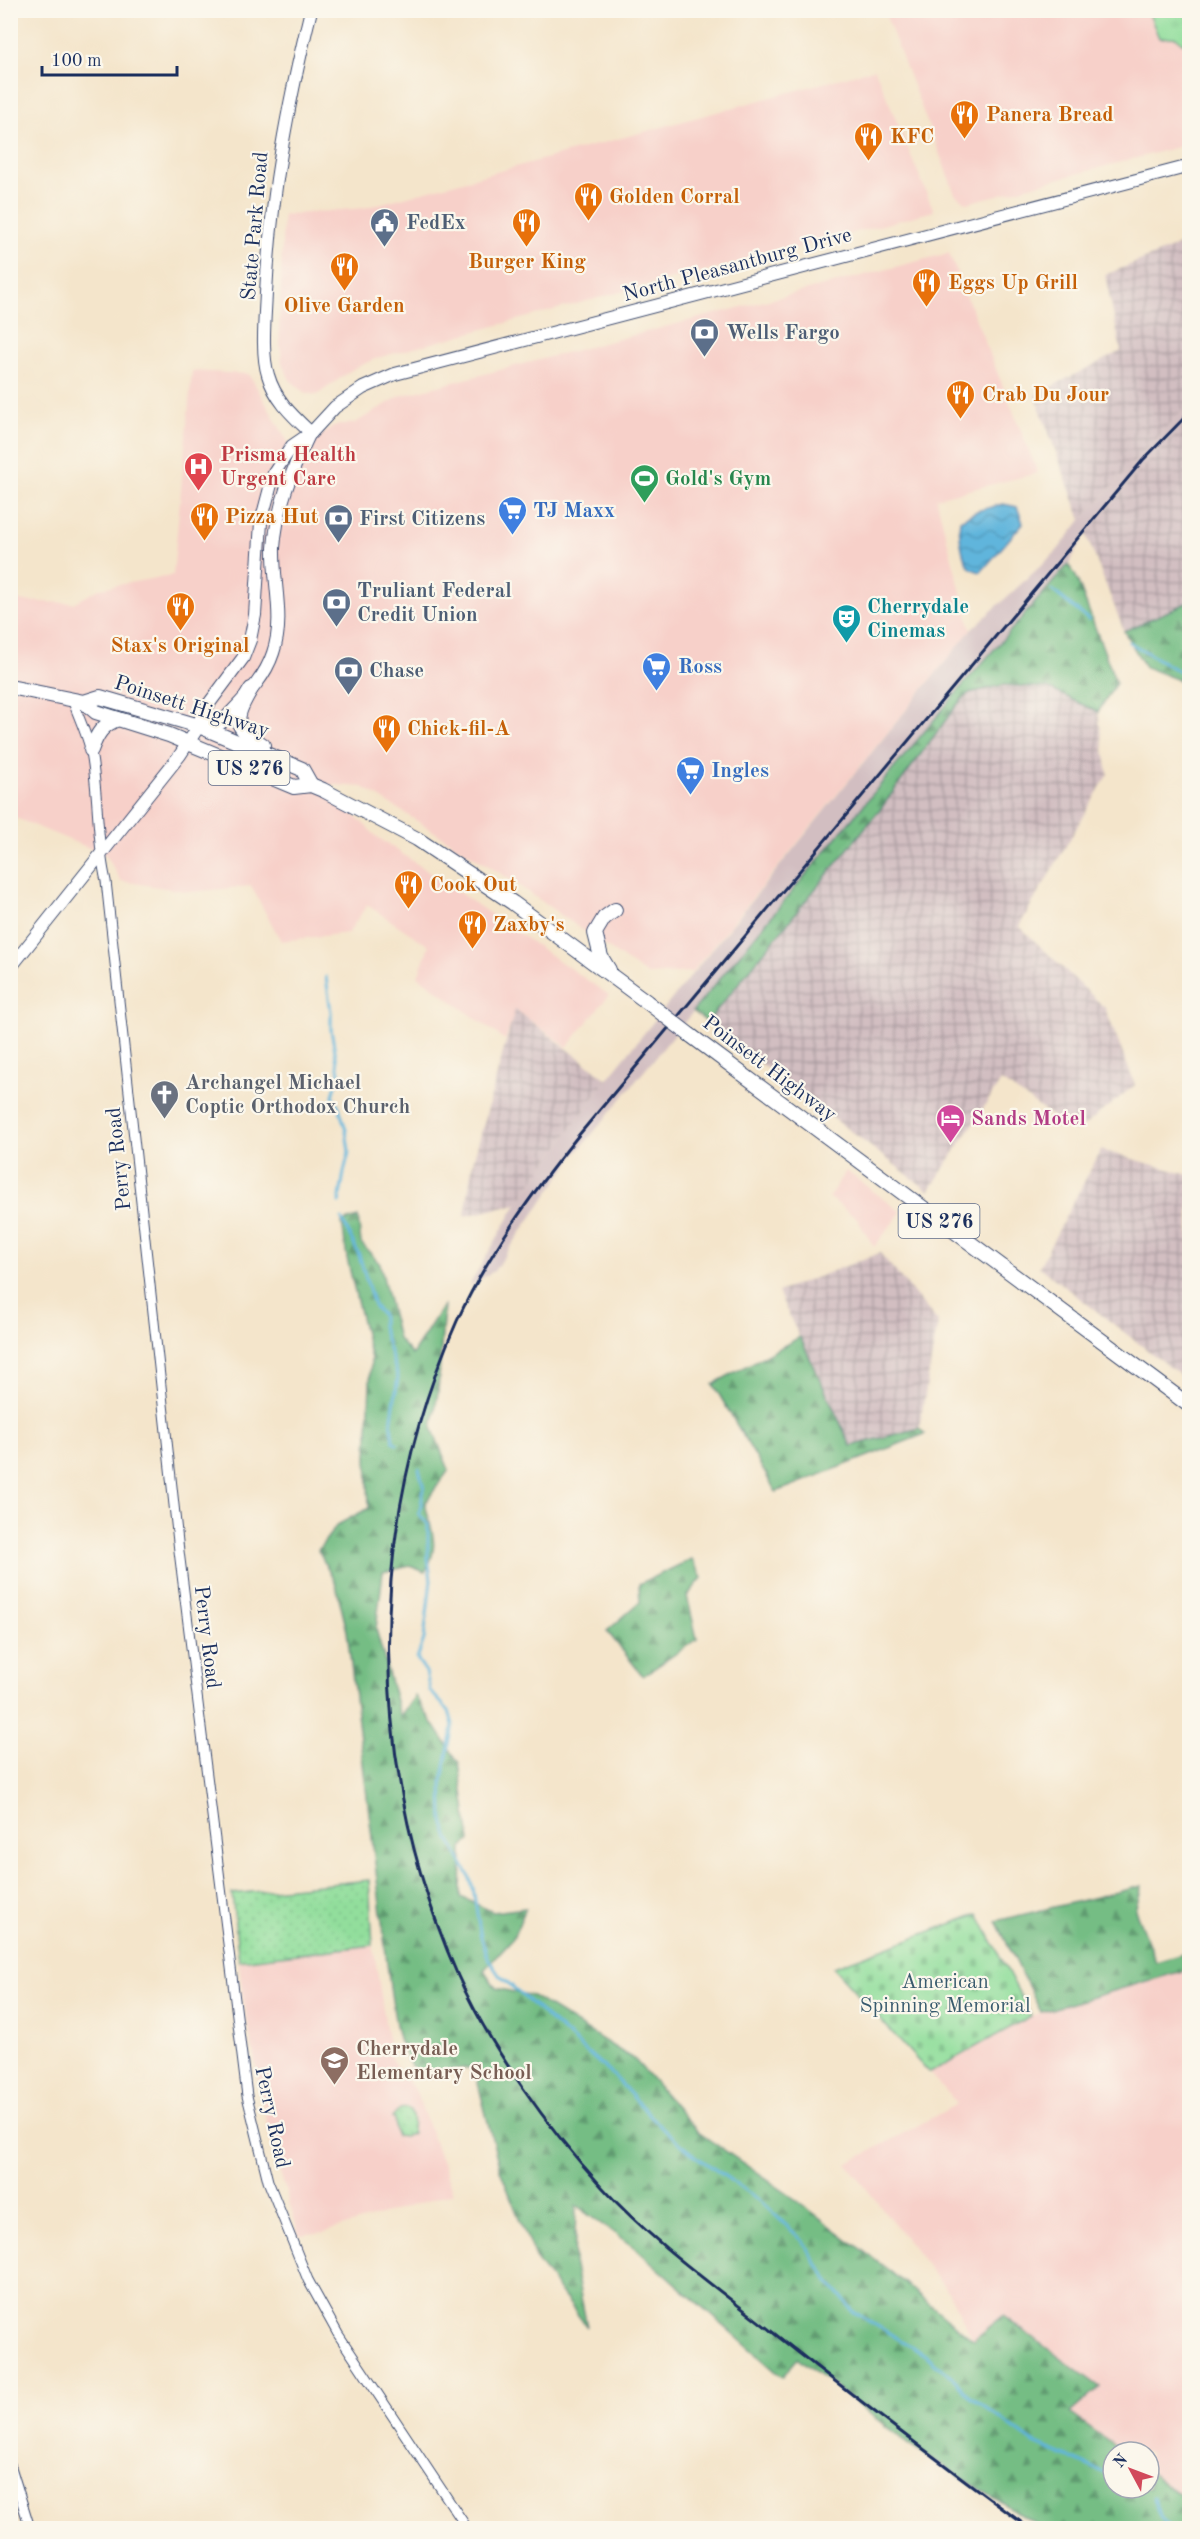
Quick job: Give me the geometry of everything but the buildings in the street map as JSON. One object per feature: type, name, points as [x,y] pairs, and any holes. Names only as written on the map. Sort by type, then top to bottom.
[{"type":"highway","name":"Poinsett Highway","points":[[10,687],[78,700],[100,697],[199,726],[287,761],[302,769],[311,785]]},
{"type":"highway","points":[[251,689],[238,710],[239,725],[243,732],[287,761]]},
{"type":"highway","name":"Poinsett Highway","points":[[78,700],[96,712],[188,743],[294,787],[311,785],[375,816],[459,866],[647,1002],[1190,1406]]},
{"type":"highway","points":[[91,750],[97,735],[105,724],[118,719]]},
{"type":"highway","points":[[613,977],[601,957],[595,933],[604,918],[615,910]]},
{"type":"main road","name":"State Park Road","points":[[311,10],[280,151],[269,236],[265,330],[266,369],[273,388],[282,403],[311,433]]},
{"type":"main road","name":"North Pleasantburg Drive","points":[[311,433],[347,397],[395,374],[1190,166]]},
{"type":"main road","points":[[199,726],[221,723],[263,674],[273,653],[279,614],[274,555],[277,526],[287,483],[311,433]]},
{"type":"main road","points":[[10,968],[188,743],[199,726],[202,713],[243,658],[253,629],[259,536],[270,482],[292,446],[311,433]]},
{"type":"street","name":"Perry Road","points":[[78,700],[91,750],[98,805],[100,857],[106,881],[178,1540],[247,2096],[259,2152],[293,2248],[323,2308],[374,2390],[467,2529]]},
{"type":"street","points":[[10,2464],[30,2529]]},
{"type":"shaded area","points":[[884,11],[1148,11],[1159,38],[1176,37],[1182,43],[1189,43],[1189,144],[967,203],[955,194]]},
{"type":"shaded area","points":[[875,69],[934,211],[377,358],[353,369],[317,395],[305,393],[290,380],[282,363],[279,331],[283,215],[364,208]]},
{"type":"shaded area","points":[[1189,241],[1189,404],[1081,520],[1035,395],[1121,351],[1105,275]]},
{"type":"shaded area","points":[[949,253],[1038,473],[936,498],[971,630],[692,972],[647,975],[511,880],[363,787],[322,784],[376,836],[609,995],[567,1047],[516,1010],[505,1040],[418,976],[429,946],[367,905],[348,933],[281,941],[251,886],[191,892],[121,881],[106,855],[11,816],[11,601],[74,603],[101,588],[173,575],[192,371],[249,374],[296,456],[333,426],[355,423],[400,396]]},
{"type":"shaded area","points":[[1189,404],[1189,419],[1146,463],[1086,534],[1068,565],[963,685],[574,1156],[494,1271],[469,1286],[517,1204],[607,1079],[971,630],[1057,551],[1081,520]]},
{"type":"shaded area","points":[[1189,419],[1189,602],[1124,631],[1086,534],[1146,463]]},
{"type":"shaded area","points":[[1003,685],[1048,688],[1098,712],[1108,774],[1019,926],[1105,1008],[1135,1085],[1076,1132],[1001,1081],[929,1191],[707,1022],[882,807],[956,706],[969,693]]},
{"type":"shaded area","points":[[515,1009],[607,1079],[517,1204],[465,1216],[472,1166]]},
{"type":"shaded area","points":[[1101,1150],[1189,1175],[1189,1382],[1039,1267]]},
{"type":"shaded area","points":[[846,1171],[901,1212],[874,1247],[857,1219],[829,1197]]},
{"type":"shaded area","points":[[880,1253],[938,1322],[919,1428],[851,1446],[778,1292]]},
{"type":"shaded area","name":"Cherrydale Elementary School","points":[[373,1945],[391,2059],[416,2092],[453,2193],[325,2232],[299,2235],[269,2136],[242,1993],[239,1961]]},
{"type":"shaded area","points":[[1189,1969],[1189,2498],[1161,2481],[1161,2440],[1107,2440],[1069,2413],[1100,2386],[973,2340],[949,2293],[847,2164],[957,2104],[929,2073],[1031,2016]]},
{"type":"green space","points":[[1148,11],[1189,11],[1189,43],[1182,43],[1176,37],[1159,38]]},
{"type":"green space","points":[[1068,565],[1075,574],[1116,683],[1098,712],[1048,688],[1003,685],[969,693],[956,706],[882,807],[707,1022],[693,1011],[963,685]]},
{"type":"green space","points":[[1189,602],[1189,684],[1145,667],[1124,631]]},
{"type":"green space","points":[[358,1217],[361,1243],[380,1264],[398,1339],[412,1355],[444,1304],[438,1392],[432,1428],[449,1470],[425,1503],[432,1530],[433,1554],[425,1572],[410,1566],[383,1572],[376,1629],[400,1716],[415,1696],[459,1763],[470,1841],[462,1847],[461,1897],[493,1912],[526,1908],[513,1938],[484,1970],[496,1988],[532,1996],[635,2060],[698,2132],[795,2199],[891,2272],[973,2340],[1003,2316],[1100,2387],[1070,2413],[1107,2440],[1101,2440],[1101,2500],[1161,2500],[1161,2481],[1189,2498],[1189,2528],[1042,2528],[910,2445],[798,2358],[782,2377],[635,2248],[576,2206],[574,2262],[587,2327],[535,2258],[500,2170],[474,2067],[417,2073],[405,2054],[398,2032],[390,1987],[347,1631],[336,1585],[318,1550],[337,1525],[369,1508],[367,1457],[371,1359],[347,1258],[342,1222]]},
{"type":"green space","points":[[800,1337],[851,1446],[919,1428],[925,1434],[776,1492],[713,1384]]},
{"type":"green space","points":[[692,1559],[702,1578],[687,1596],[697,1639],[643,1676],[607,1631],[640,1602],[639,1584]]},
{"type":"green space","points":[[369,1880],[373,1945],[239,1961],[232,1894]]},
{"type":"green space","points":[[1142,1886],[1135,1910],[1156,1962],[1189,1952],[1189,1969],[1041,2012],[996,1921]]},
{"type":"green space","name":"American Spinning Memorial","points":[[978,1914],[1031,2016],[929,2073],[833,1967]]},
{"type":"green space","points":[[407,2108],[412,2117],[412,2133],[404,2137],[396,2136],[392,2118],[400,2109]]},
{"type":"water","points":[[1003,504],[1017,507],[1023,523],[981,572],[974,570],[964,556],[960,537],[960,520],[977,511]]},
{"type":"waterway","points":[[1052,590],[1089,620]]},
{"type":"waterway","points":[[1129,642],[1190,678]]},
{"type":"waterway","points":[[326,977],[331,1030],[339,1073],[333,1096],[346,1130],[349,1152],[339,1203]]},
{"type":"waterway","points":[[342,1219],[359,1255],[374,1306],[382,1315],[382,1327],[398,1377],[391,1425],[393,1441],[397,1444]]},
{"type":"waterway","points":[[419,1469],[424,1489],[419,1514],[428,1524],[428,1558],[431,1580],[424,1639],[417,1659],[426,1672],[430,1691],[449,1711],[453,1725],[442,1781],[443,1821],[449,1839],[469,1876],[481,1938],[489,1960],[499,1975],[614,2076],[653,2119],[690,2152],[759,2200],[802,2240],[829,2282],[854,2312],[927,2356],[971,2397],[1034,2443],[1101,2471]]},
{"type":"waterway","points":[[1154,2500],[1164,2522],[1170,2528]]},
{"type":"railway","points":[[1029,2528],[835,2381],[641,2226],[582,2164],[522,2087],[471,2004],[458,1976],[428,1897],[406,1816],[393,1733],[388,1649],[392,1565],[405,1482],[427,1400],[469,1296],[512,1225],[578,1136],[1143,460],[1190,412]]},
{"type":"place","name":"Panera Bread","points":[[965,140]]},
{"type":"place","name":"KFC","points":[[869,162]]},
{"type":"place","name":"Golden Corral","points":[[588,222]]},
{"type":"place","name":"FedEx","points":[[385,248]]},
{"type":"place","name":"Burger King","points":[[527,248]]},
{"type":"place","name":"Olive Garden","points":[[344,292]]},
{"type":"place","name":"Eggs Up Grill","points":[[927,308]]},
{"type":"place","name":"Wells Fargo","points":[[705,358]]},
{"type":"place","name":"Crab Du Jour","points":[[961,420]]},
{"type":"place","name":"Prisma Health Urgent Care","points":[[199,492]]},
{"type":"place","name":"Gold's Gym","points":[[644,504]]},
{"type":"place","name":"TJ Maxx","points":[[512,536]]},
{"type":"place","name":"Pizza Hut","points":[[204,542]]},
{"type":"place","name":"First Citizens","points":[[338,544]]},
{"type":"place","name":"Truliant Federal Credit Union","points":[[336,628]]},
{"type":"place","name":"Stax's Original","points":[[180,632]]},
{"type":"place","name":"Cherrydale Cinemas","points":[[846,644]]},
{"type":"place","name":"Ross","points":[[657,692]]},
{"type":"place","name":"Chase","points":[[348,696]]},
{"type":"place","name":"Chick-fil-A","points":[[386,754]]},
{"type":"place","name":"Ingles","points":[[690,796]]},
{"type":"place","name":"Cook Out","points":[[409,910]]},
{"type":"place","name":"Zaxby's","points":[[472,950]]},
{"type":"place","name":"Archangel Michael Coptic Orthodox Church","points":[[164,1120]]},
{"type":"place","name":"Sands Motel","points":[[950,1144]]},
{"type":"place","name":"Cherrydale Elementary School","points":[[335,2086]]}]
